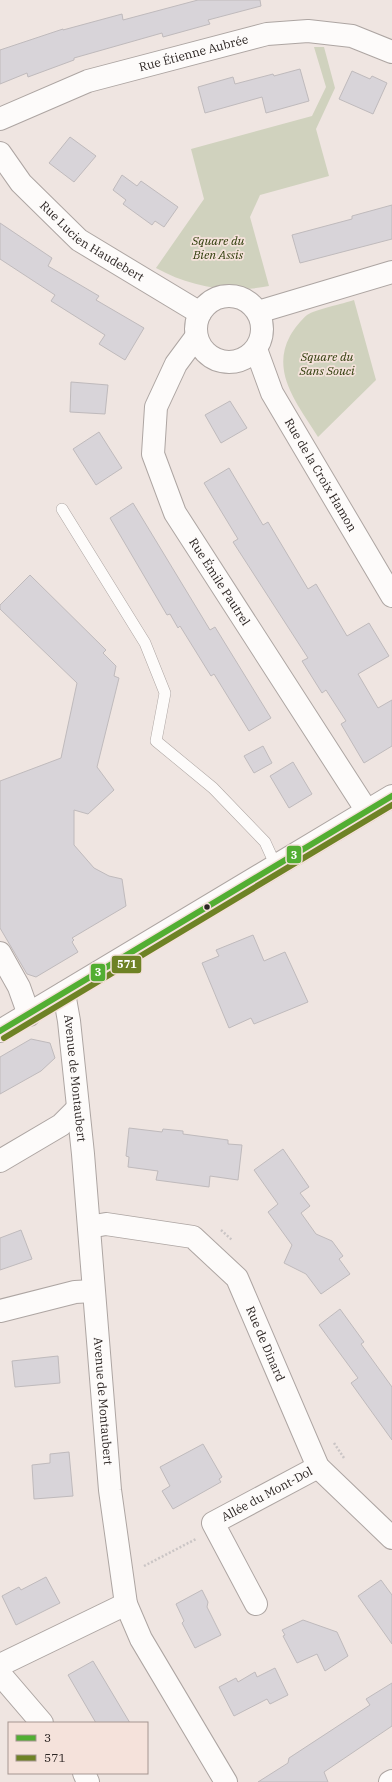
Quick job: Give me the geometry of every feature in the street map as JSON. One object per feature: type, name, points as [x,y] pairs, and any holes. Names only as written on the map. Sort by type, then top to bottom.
[{"type":"street","name":"Rue Étienne Aubrée","points":[[0,119],[88,81],[267,34],[308,31],[352,36],[392,52]]},
{"type":"street","name":"Rue Lucien Haudebert","points":[[0,153],[21,183],[79,240],[200,313]]},
{"type":"street","points":[[258,312],[392,272]]},
{"type":"street","points":[[228,296],[239,297],[250,303],[258,312],[263,327],[261,339],[256,349],[245,359],[233,363],[222,362],[211,358],[201,348],[196,338],[196,324],[200,313],[206,304],[228,296]]},
{"type":"street","name":"Rue Émile Pautrel","points":[[196,338],[176,364],[156,407],[153,454],[175,513],[366,811]]},
{"type":"street","name":"Rue de la Croix Hamon","points":[[256,349],[272,393],[392,596]]},
{"type":"street","points":[[0,1031],[29,1015],[275,864],[392,796]]},
{"type":"street","points":[[0,953],[19,987],[29,1015]]},
{"type":"street","name":"Avenue de Montaubert","points":[[64,993],[78,1108],[110,1490],[126,1604],[141,1639],[226,1782]]},
{"type":"street","points":[[0,1160],[61,1125],[78,1108]]},
{"type":"street","name":"Rue de Dinard","points":[[89,1227],[106,1224],[193,1237],[237,1278],[318,1467],[392,1538]]},
{"type":"street","points":[[0,1311],[75,1292],[93,1291]]},
{"type":"street","name":"Allée du Mont-Dol","points":[[256,1604],[213,1522],[318,1467]]},
{"type":"street","points":[[0,1665],[126,1604]]},
{"type":"street","points":[[0,1674],[41,1722]]},
{"type":"lane","points":[[62,509],[145,643],[165,694],[156,740],[213,788],[265,842],[275,864]]},
{"type":"path","points":[[158,1560],[216,1529]]},
{"type":"green space","name":"Square du Bien Assis","points":[[314,47],[324,47],[335,88],[316,129],[329,176],[260,195],[250,217],[269,286],[240,289],[211,287],[183,280],[156,268],[204,199],[191,149],[312,116],[326,87]]},
{"type":"green space","name":"Square du Sans Souci","points":[[354,300],[376,380],[318,437],[289,389],[283,363],[285,350],[290,336],[307,315]]},
{"type":"building","points":[[198,0],[260,0],[261,6],[208,20],[210,24],[163,37],[162,33],[74,58],[74,60],[28,77],[27,73],[0,84],[0,50],[63,29],[122,14],[123,20]]},
{"type":"building","points":[[300,69],[309,101],[266,113],[262,97],[205,113],[198,87],[233,77],[235,84]]},
{"type":"building","points":[[352,71],[370,79],[372,76],[387,83],[373,114],[339,99]]},
{"type":"building","points":[[70,137],[96,156],[74,182],[49,163]]},
{"type":"building","points":[[122,175],[137,186],[141,181],[178,207],[164,227],[155,221],[152,225],[123,204],[126,200],[113,190]]},
{"type":"building","points":[[392,205],[392,239],[300,263],[292,235],[352,219],[352,216]]},
{"type":"building","points":[[0,223],[52,258],[48,266],[99,296],[96,300],[144,328],[125,360],[99,344],[105,335],[51,301],[55,295],[0,259]]},
{"type":"building","points":[[71,382],[108,385],[105,414],[70,412]]},
{"type":"building","points":[[230,401],[247,428],[221,443],[205,415]]},
{"type":"building","points":[[99,432],[122,468],[96,485],[73,449]]},
{"type":"building","points":[[229,468],[263,525],[268,522],[308,589],[316,584],[347,636],[369,623],[389,656],[358,674],[378,708],[392,700],[392,746],[364,763],[341,724],[346,721],[326,690],[322,693],[302,661],[308,658],[233,542],[238,539],[204,483]]},
{"type":"building","points":[[133,503],[210,630],[215,627],[271,718],[249,731],[214,674],[211,676],[180,626],[178,628],[170,614],[167,615],[110,518]]},
{"type":"building","points":[[30,575],[106,650],[103,653],[116,666],[114,676],[119,678],[97,767],[114,790],[88,814],[74,810],[74,845],[94,868],[109,876],[122,879],[126,906],[72,938],[74,940],[72,942],[78,952],[36,977],[27,974],[0,928],[0,781],[61,758],[77,683],[0,609],[0,605]]},
{"type":"building","points":[[263,746],[272,763],[254,773],[244,756]]},
{"type":"building","points":[[293,762],[312,794],[289,808],[270,776]]},
{"type":"building","points":[[253,935],[264,961],[285,952],[308,1002],[254,1024],[251,1018],[229,1028],[202,963],[219,956],[216,950]]},
{"type":"building","points":[[31,1039],[50,1043],[55,1058],[41,1071],[0,1094],[0,1057]]},
{"type":"building","points":[[129,1128],[162,1132],[163,1129],[183,1131],[183,1134],[228,1140],[228,1144],[242,1145],[238,1180],[210,1176],[209,1187],[156,1180],[158,1171],[128,1167],[129,1157],[126,1156]]},
{"type":"building","points":[[283,1149],[309,1187],[300,1193],[310,1206],[301,1213],[316,1234],[332,1241],[343,1256],[339,1259],[350,1274],[321,1294],[306,1274],[284,1263],[292,1245],[268,1212],[278,1204],[254,1170]]},
{"type":"building","points":[[21,1230],[32,1259],[0,1270],[0,1238]]},
{"type":"building","points":[[340,1309],[364,1342],[361,1344],[392,1387],[392,1440],[351,1383],[358,1378],[319,1325]]},
{"type":"building","points":[[58,1356],[60,1383],[15,1387],[12,1361]]},
{"type":"building","points":[[203,1444],[222,1477],[219,1479],[221,1482],[173,1509],[162,1491],[170,1486],[160,1467]]},
{"type":"building","points":[[69,1452],[73,1496],[34,1499],[32,1465],[50,1463],[50,1454]]},
{"type":"building","points":[[46,1577],[60,1603],[16,1625],[2,1596],[19,1587],[21,1590]]},
{"type":"building","points":[[381,1580],[392,1595],[392,1644],[358,1596]]},
{"type":"building","points":[[202,1590],[208,1602],[207,1607],[221,1635],[195,1648],[182,1623],[184,1621],[176,1604]]},
{"type":"building","points":[[303,1620],[337,1632],[348,1656],[325,1671],[317,1654],[297,1663],[283,1636],[285,1635],[282,1630]]},
{"type":"building","points":[[93,1661],[129,1722],[95,1722],[68,1675]]},
{"type":"building","points":[[275,1668],[288,1695],[270,1704],[267,1699],[234,1716],[219,1687],[236,1678],[238,1682],[255,1672],[257,1677]]},
{"type":"building","points":[[392,1683],[392,1726],[324,1772],[328,1782],[258,1782],[288,1763],[289,1758],[370,1705],[366,1699]]},
{"type":"transit line","name":"3","points":[[0,1031],[392,796]]},
{"type":"transit line","name":"571","points":[[4,1038],[392,805]]}]
